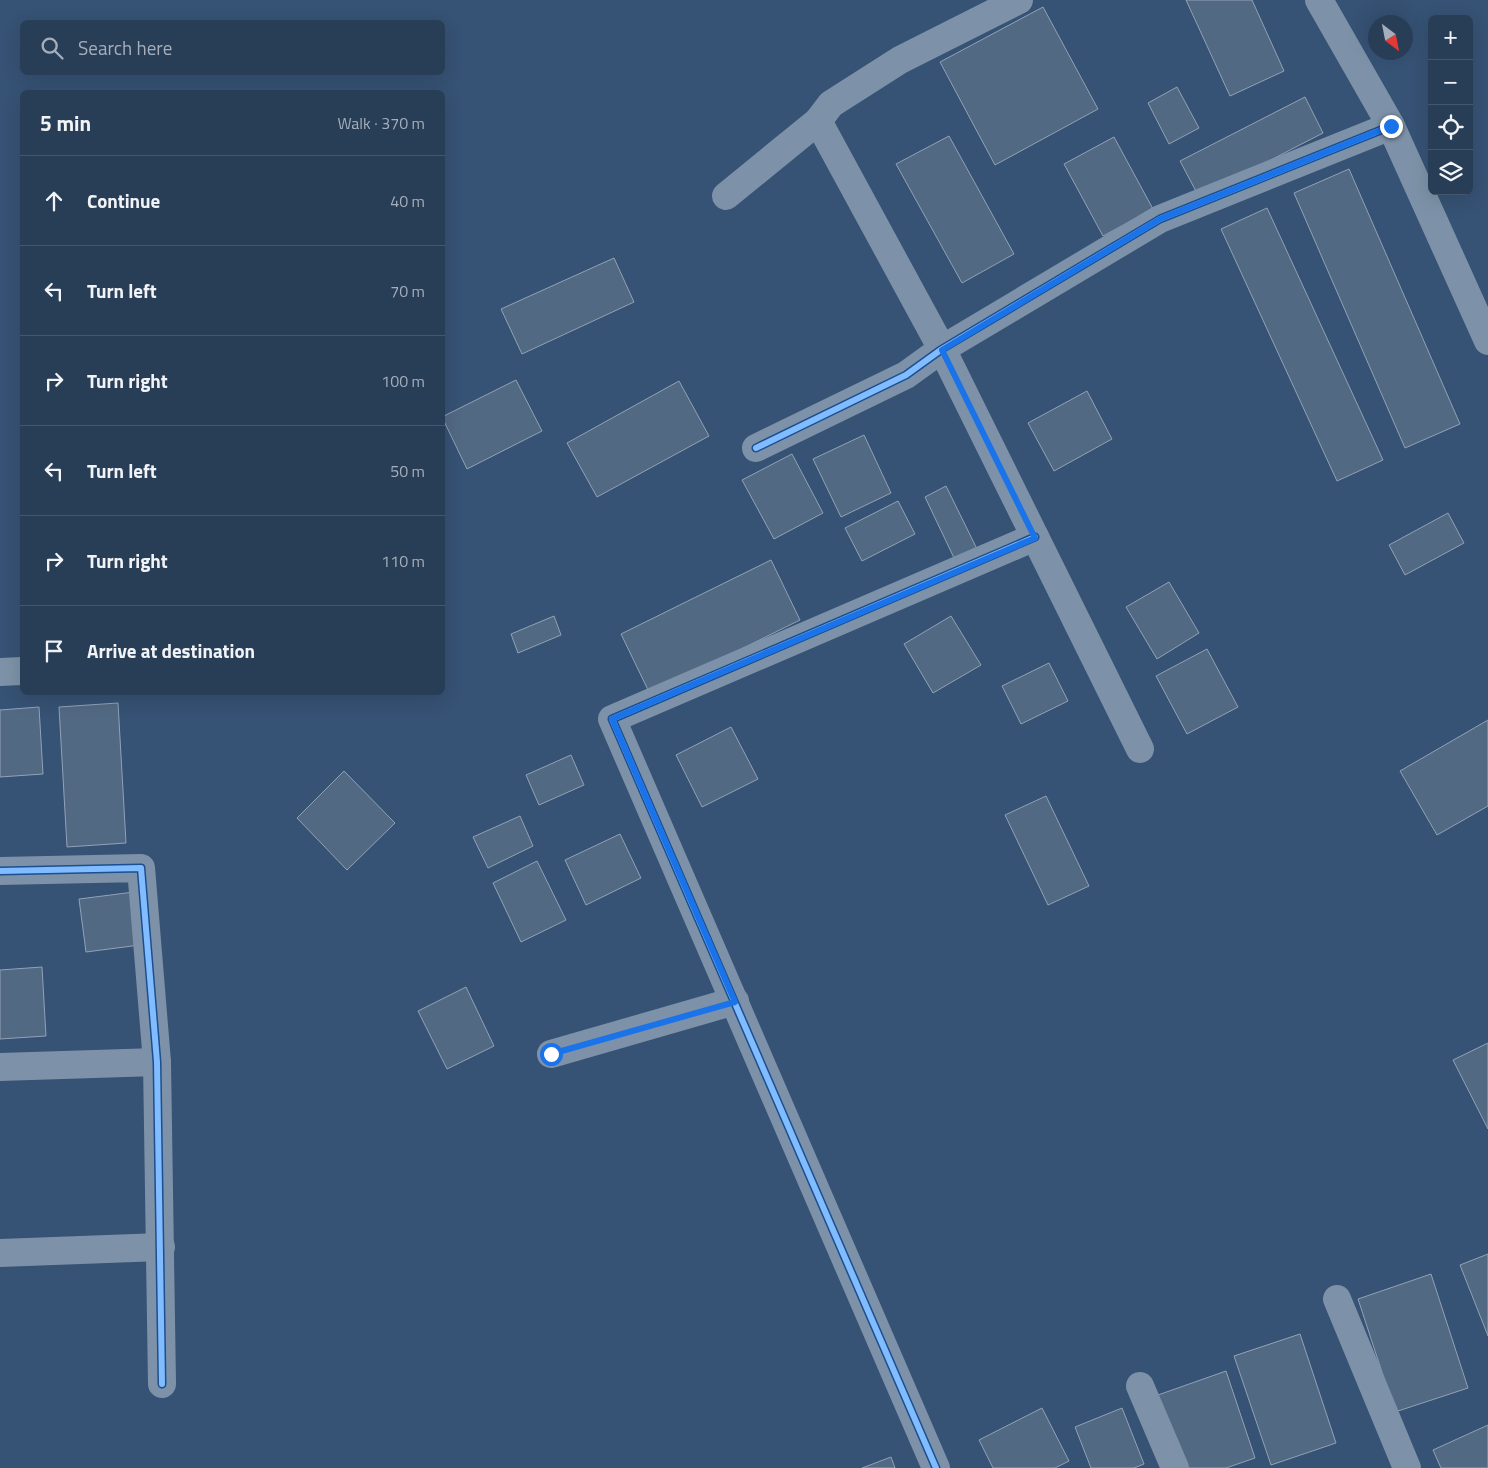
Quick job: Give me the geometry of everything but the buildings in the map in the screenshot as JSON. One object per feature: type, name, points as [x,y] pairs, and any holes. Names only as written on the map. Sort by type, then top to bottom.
[{"type":"street","points":[[726,196],[818,121],[831,104],[900,60],[1019,0]]},
{"type":"street","points":[[1319,0],[1391,126],[1488,341]]},
{"type":"street","points":[[818,121],[942,350],[1140,749]]},
{"type":"street","points":[[756,448],[906,375],[942,350],[1160,219],[1391,126]]},
{"type":"street","points":[[936,1468],[612,719],[1035,538]]},
{"type":"street","points":[[0,672],[20,670]]},
{"type":"street","points":[[0,872],[142,868],[157,1062],[162,1384]]},
{"type":"street","points":[[551,1054],[735,1002]]},
{"type":"street","points":[[0,1067],[157,1062]]},
{"type":"street","points":[[0,1253],[161,1246]]},
{"type":"street","points":[[1338,1299],[1407,1468]]},
{"type":"street","points":[[1140,1386],[1175,1468]]},
{"type":"cycle path","points":[[756,448],[906,375],[942,349],[1160,219],[1391,126]]},
{"type":"cycle path","points":[[936,1468],[612,719],[1035,537]]},
{"type":"cycle path","points":[[0,871],[141,868],[157,1062],[162,1384]]},
{"type":"route","points":[[551,1054],[735,1002],[612,719],[1035,538],[942,350],[1160,219],[1391,126]]}]
